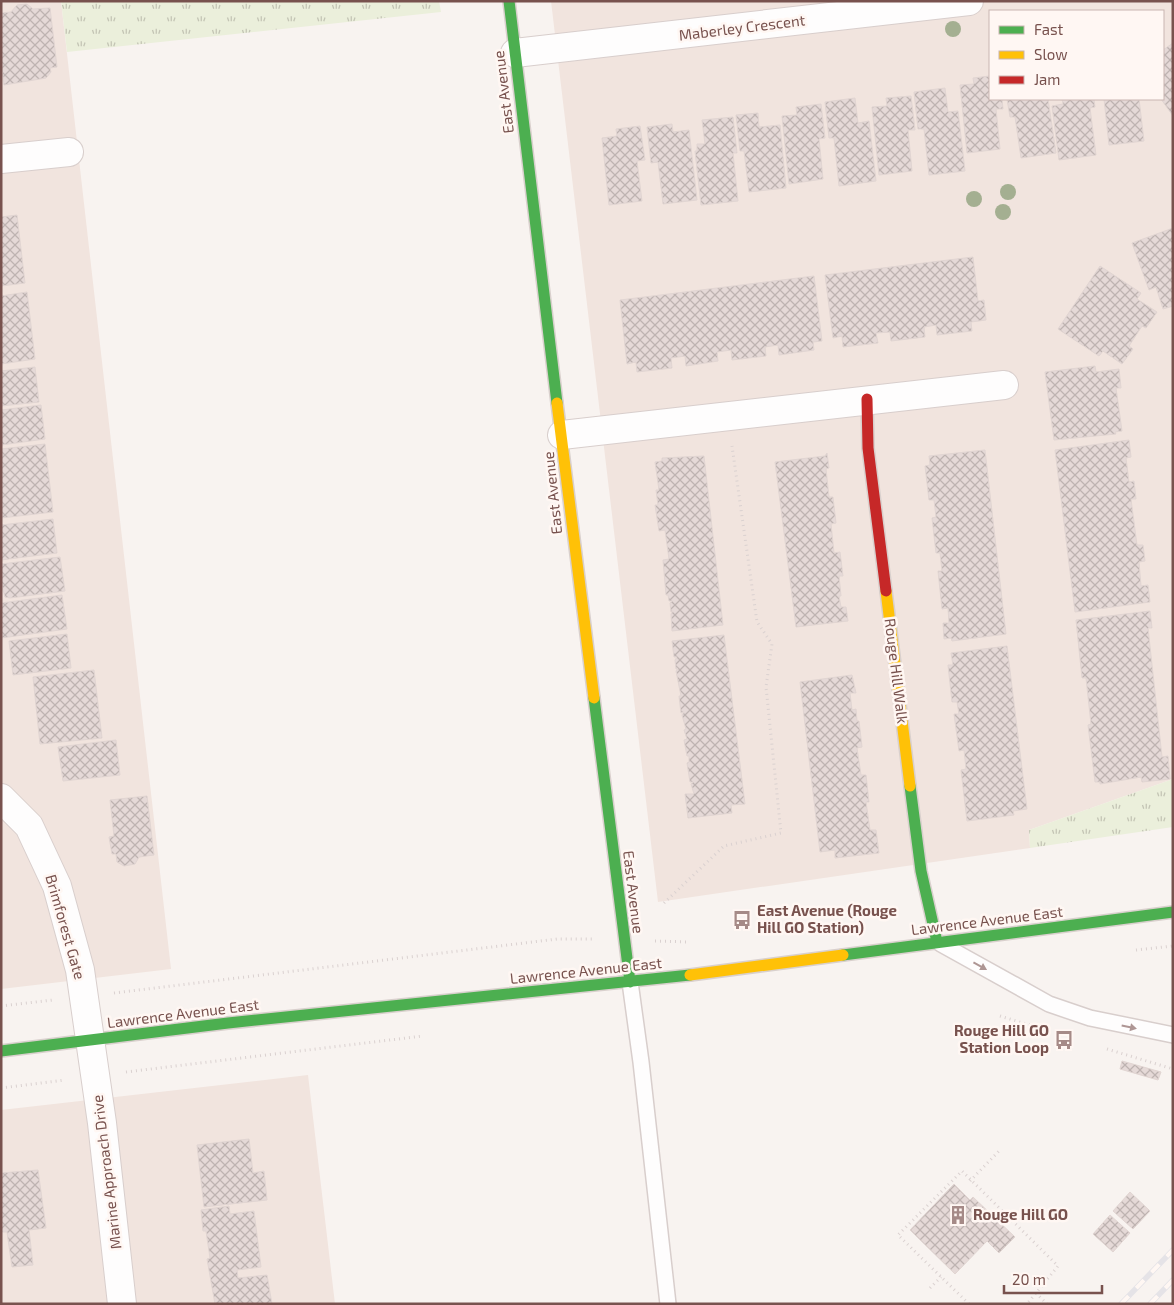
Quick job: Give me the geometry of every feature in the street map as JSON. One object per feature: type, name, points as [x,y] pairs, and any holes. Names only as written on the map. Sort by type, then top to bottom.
[{"type":"street","name":"East Avenue","points":[[509,1],[535,233],[562,435],[578,582],[630,982]]},
{"type":"street","name":"Maberley Crescent","points":[[515,53],[969,1]]},
{"type":"street","points":[[1,159],[69,152]]},
{"type":"street","points":[[562,435],[866,399],[1004,385]]},
{"type":"street","name":"Rouge Hill Walk","points":[[866,399],[868,448],[920,864],[937,942]]},
{"type":"street","name":"Brimforest Gate","points":[[1,798],[30,826],[57,886],[80,970],[89,1041]]},
{"type":"street","name":"Lawrence Avenue East","points":[[1,1051],[237,1022],[630,982],[1173,912]]},
{"type":"street","name":"Marine Approach Drive","points":[[89,1041],[102,1123],[122,1304]]},
{"type":"lane","points":[[937,942],[1049,1004],[1090,1018],[1173,1034]]},
{"type":"lane","points":[[630,982],[641,1062],[668,1304]]},
{"type":"path","points":[[664,903],[724,846],[781,833],[766,687],[772,644],[757,622],[728,416]]},
{"type":"path","points":[[134,991],[557,938]]},
{"type":"path","points":[[1,1006],[25,1003]]},
{"type":"path","points":[[156,1068],[428,1036]]},
{"type":"path","points":[[1,1088],[35,1084]]},
{"type":"path","points":[[970,1181],[999,1151]]},
{"type":"path","points":[[969,1304],[898,1235],[962,1172],[1058,1266],[1027,1304]]},
{"type":"path","points":[[930,1288],[941,1277]]},
{"type":"path","points":[[1036,1293],[1047,1304]]},
{"type":"shaded area","points":[[1,1],[61,1],[171,969],[1,989]]},
{"type":"shaded area","points":[[551,1],[1173,1],[1173,779],[1029,830],[1030,848],[658,902]]},
{"type":"shaded area","points":[[308,1075],[335,1304],[1,1304],[1,1110]]},
{"type":"green space","points":[[61,1],[439,1],[441,12],[67,52]]},
{"type":"green space","points":[[1173,779],[1173,827],[1030,848],[1029,830]]},
{"type":"building","points":[[27,4],[33,9],[50,8],[57,67],[50,68],[51,72],[46,78],[4,85],[1,61],[1,13],[11,12],[17,5]]},
{"type":"building","points":[[1173,43],[1173,116],[1162,100],[1164,100],[1164,49]]},
{"type":"building","points":[[989,76],[989,100],[1002,100],[1003,109],[996,109],[1000,149],[967,153],[960,85],[974,84],[973,78]]},
{"type":"building","points":[[945,88],[948,112],[958,111],[965,171],[929,175],[924,129],[918,129],[914,92]]},
{"type":"building","points":[[911,96],[915,130],[908,130],[912,171],[879,175],[872,107],[887,106],[886,98]]},
{"type":"building","points":[[855,98],[858,123],[869,121],[876,181],[839,186],[834,138],[829,138],[825,102]]},
{"type":"building","points":[[1007,100],[1048,100],[1056,153],[1021,158],[1015,117],[1010,117]]},
{"type":"building","points":[[1062,100],[1094,100],[1095,107],[1090,108],[1096,155],[1059,160],[1052,106],[1063,104]]},
{"type":"building","points":[[1104,100],[1139,100],[1144,141],[1109,145]]},
{"type":"building","points":[[821,104],[825,138],[819,139],[823,179],[789,184],[782,116],[797,115],[796,107]]},
{"type":"building","points":[[758,113],[759,127],[780,125],[786,188],[749,192],[744,151],[740,151],[736,115]]},
{"type":"building","points":[[733,117],[737,153],[733,153],[738,201],[701,205],[695,151],[697,151],[697,144],[705,144],[702,120]]},
{"type":"building","points":[[672,124],[673,132],[689,130],[697,200],[663,204],[658,162],[651,163],[647,127]]},
{"type":"building","points":[[640,126],[645,160],[637,161],[642,201],[609,205],[602,138],[617,136],[616,129]]},
{"type":"building","points":[[17,215],[25,283],[1,286],[1,217]]},
{"type":"building","points":[[1173,228],[1173,306],[1163,309],[1156,287],[1149,290],[1132,243]]},
{"type":"building","points":[[973,257],[978,301],[984,300],[986,320],[971,322],[972,331],[937,335],[936,325],[924,327],[925,337],[891,341],[890,332],[876,333],[878,343],[843,347],[842,336],[833,338],[825,275]]},
{"type":"building","points":[[1100,266],[1141,293],[1137,299],[1157,312],[1146,328],[1142,326],[1129,346],[1133,349],[1122,364],[1103,351],[1099,356],[1058,329]]},
{"type":"building","points":[[814,276],[822,341],[813,342],[814,350],[779,355],[778,345],[765,347],[766,356],[732,360],[731,350],[717,352],[718,361],[686,366],[685,356],[671,358],[672,368],[637,372],[636,362],[627,364],[620,300]]},
{"type":"building","points":[[27,292],[35,359],[1,364],[1,296]]},
{"type":"building","points":[[1095,366],[1096,372],[1119,369],[1121,388],[1116,388],[1122,431],[1115,432],[1116,434],[1054,440],[1045,372]]},
{"type":"building","points":[[35,367],[39,402],[1,406],[1,371]]},
{"type":"building","points":[[41,405],[45,439],[1,445],[1,410]]},
{"type":"building","points":[[1129,440],[1131,457],[1126,458],[1129,482],[1134,481],[1136,499],[1131,499],[1137,545],[1143,545],[1145,561],[1139,562],[1141,586],[1148,585],[1150,602],[1075,612],[1055,450]]},
{"type":"building","points":[[45,444],[53,512],[1,518],[1,449]]},
{"type":"building","points":[[985,450],[1006,634],[952,641],[951,638],[944,639],[943,623],[949,623],[948,608],[942,609],[938,571],[942,571],[940,553],[936,553],[932,518],[936,517],[934,500],[929,500],[925,466],[930,465],[929,456]]},
{"type":"building","points":[[827,453],[829,468],[826,469],[829,497],[833,497],[836,523],[831,524],[834,553],[840,552],[843,576],[839,576],[841,596],[839,596],[841,607],[846,607],[848,621],[796,627],[775,462],[825,456]]},
{"type":"building","points":[[704,456],[723,625],[672,631],[671,614],[673,611],[671,612],[670,603],[672,601],[669,601],[668,595],[666,595],[663,560],[669,559],[665,530],[659,531],[655,505],[658,505],[656,490],[659,490],[655,462],[662,461],[662,458]]},
{"type":"building","points":[[53,519],[57,553],[1,560],[1,525]]},
{"type":"building","points":[[60,557],[65,591],[5,597],[1,583],[1,564]]},
{"type":"building","points":[[62,595],[67,629],[1,638],[1,603]]},
{"type":"building","points":[[1150,611],[1152,628],[1148,628],[1162,757],[1168,756],[1170,779],[1142,782],[1141,777],[1100,784],[1100,782],[1095,782],[1088,725],[1091,724],[1086,678],[1082,678],[1076,620]]},
{"type":"building","points":[[67,634],[71,668],[13,675],[9,641]]},
{"type":"building","points":[[724,635],[745,804],[731,805],[732,813],[688,818],[685,794],[694,794],[691,784],[693,782],[690,782],[687,763],[689,762],[689,756],[687,756],[684,740],[687,739],[682,715],[684,712],[681,713],[679,696],[681,696],[676,671],[678,668],[676,669],[675,660],[677,657],[674,657],[672,641]]},
{"type":"building","points":[[1007,646],[1027,809],[1013,811],[1014,815],[967,821],[961,770],[966,769],[964,750],[959,751],[954,714],[959,714],[957,702],[952,702],[948,665],[953,665],[951,653]]},
{"type":"building","points":[[94,670],[102,738],[40,744],[33,677]]},
{"type":"building","points":[[852,675],[856,693],[850,693],[852,710],[856,709],[857,721],[859,721],[862,747],[857,748],[861,775],[866,775],[869,802],[866,802],[870,830],[876,830],[879,853],[835,858],[835,850],[820,852],[800,682]]},
{"type":"building","points":[[116,740],[120,775],[63,781],[58,747]]},
{"type":"building","points":[[147,796],[154,855],[139,857],[135,864],[124,866],[117,862],[116,854],[112,854],[109,837],[114,836],[110,800]]},
{"type":"building","points":[[1122,1061],[1161,1072],[1158,1080],[1120,1069]]},
{"type":"building","points":[[249,1139],[253,1173],[264,1171],[267,1200],[204,1207],[197,1145]]},
{"type":"building","points":[[38,1170],[46,1228],[29,1230],[33,1265],[12,1267],[7,1232],[1,1232],[1,1173]]},
{"type":"building","name":"Rouge Hill GO","points":[[954,1184],[970,1200],[973,1197],[1015,1237],[999,1253],[987,1241],[955,1274],[910,1230]]},
{"type":"building","points":[[1130,1192],[1150,1211],[1133,1229],[1113,1211]]},
{"type":"building","points":[[229,1206],[230,1214],[254,1211],[261,1267],[237,1270],[238,1278],[267,1275],[272,1304],[215,1304],[207,1259],[210,1258],[206,1231],[203,1231],[201,1210]]},
{"type":"building","points":[[1110,1215],[1130,1233],[1113,1252],[1093,1234]]},
{"type":"railway","points":[[1121,1304],[1173,1250]]},
{"type":"railway","points":[[1150,1304],[1173,1280]]},
{"type":"traffic: fast","points":[[509,1],[557,403]]},
{"type":"traffic: fast","points":[[594,698],[630,982]]},
{"type":"traffic: fast","points":[[910,786],[921,871],[937,942]]},
{"type":"traffic: fast","points":[[843,955],[1173,912]]},
{"type":"traffic: fast","points":[[1,1051],[228,1023],[690,975]]},
{"type":"traffic: slow","points":[[557,403],[594,698]]},
{"type":"traffic: slow","points":[[886,591],[910,786]]},
{"type":"traffic: slow","points":[[690,975],[843,955]]},
{"type":"traffic: jam","points":[[867,399],[868,448],[886,591]]},
{"type":"place","name":"East Avenue (Rouge Hill GO Station)","points":[[742,920]]},
{"type":"place","name":"Rouge Hill GO Station Loop","points":[[1064,1040]]},
{"type":"place","name":"Rouge Hill GO","points":[[958,1215]]}]
